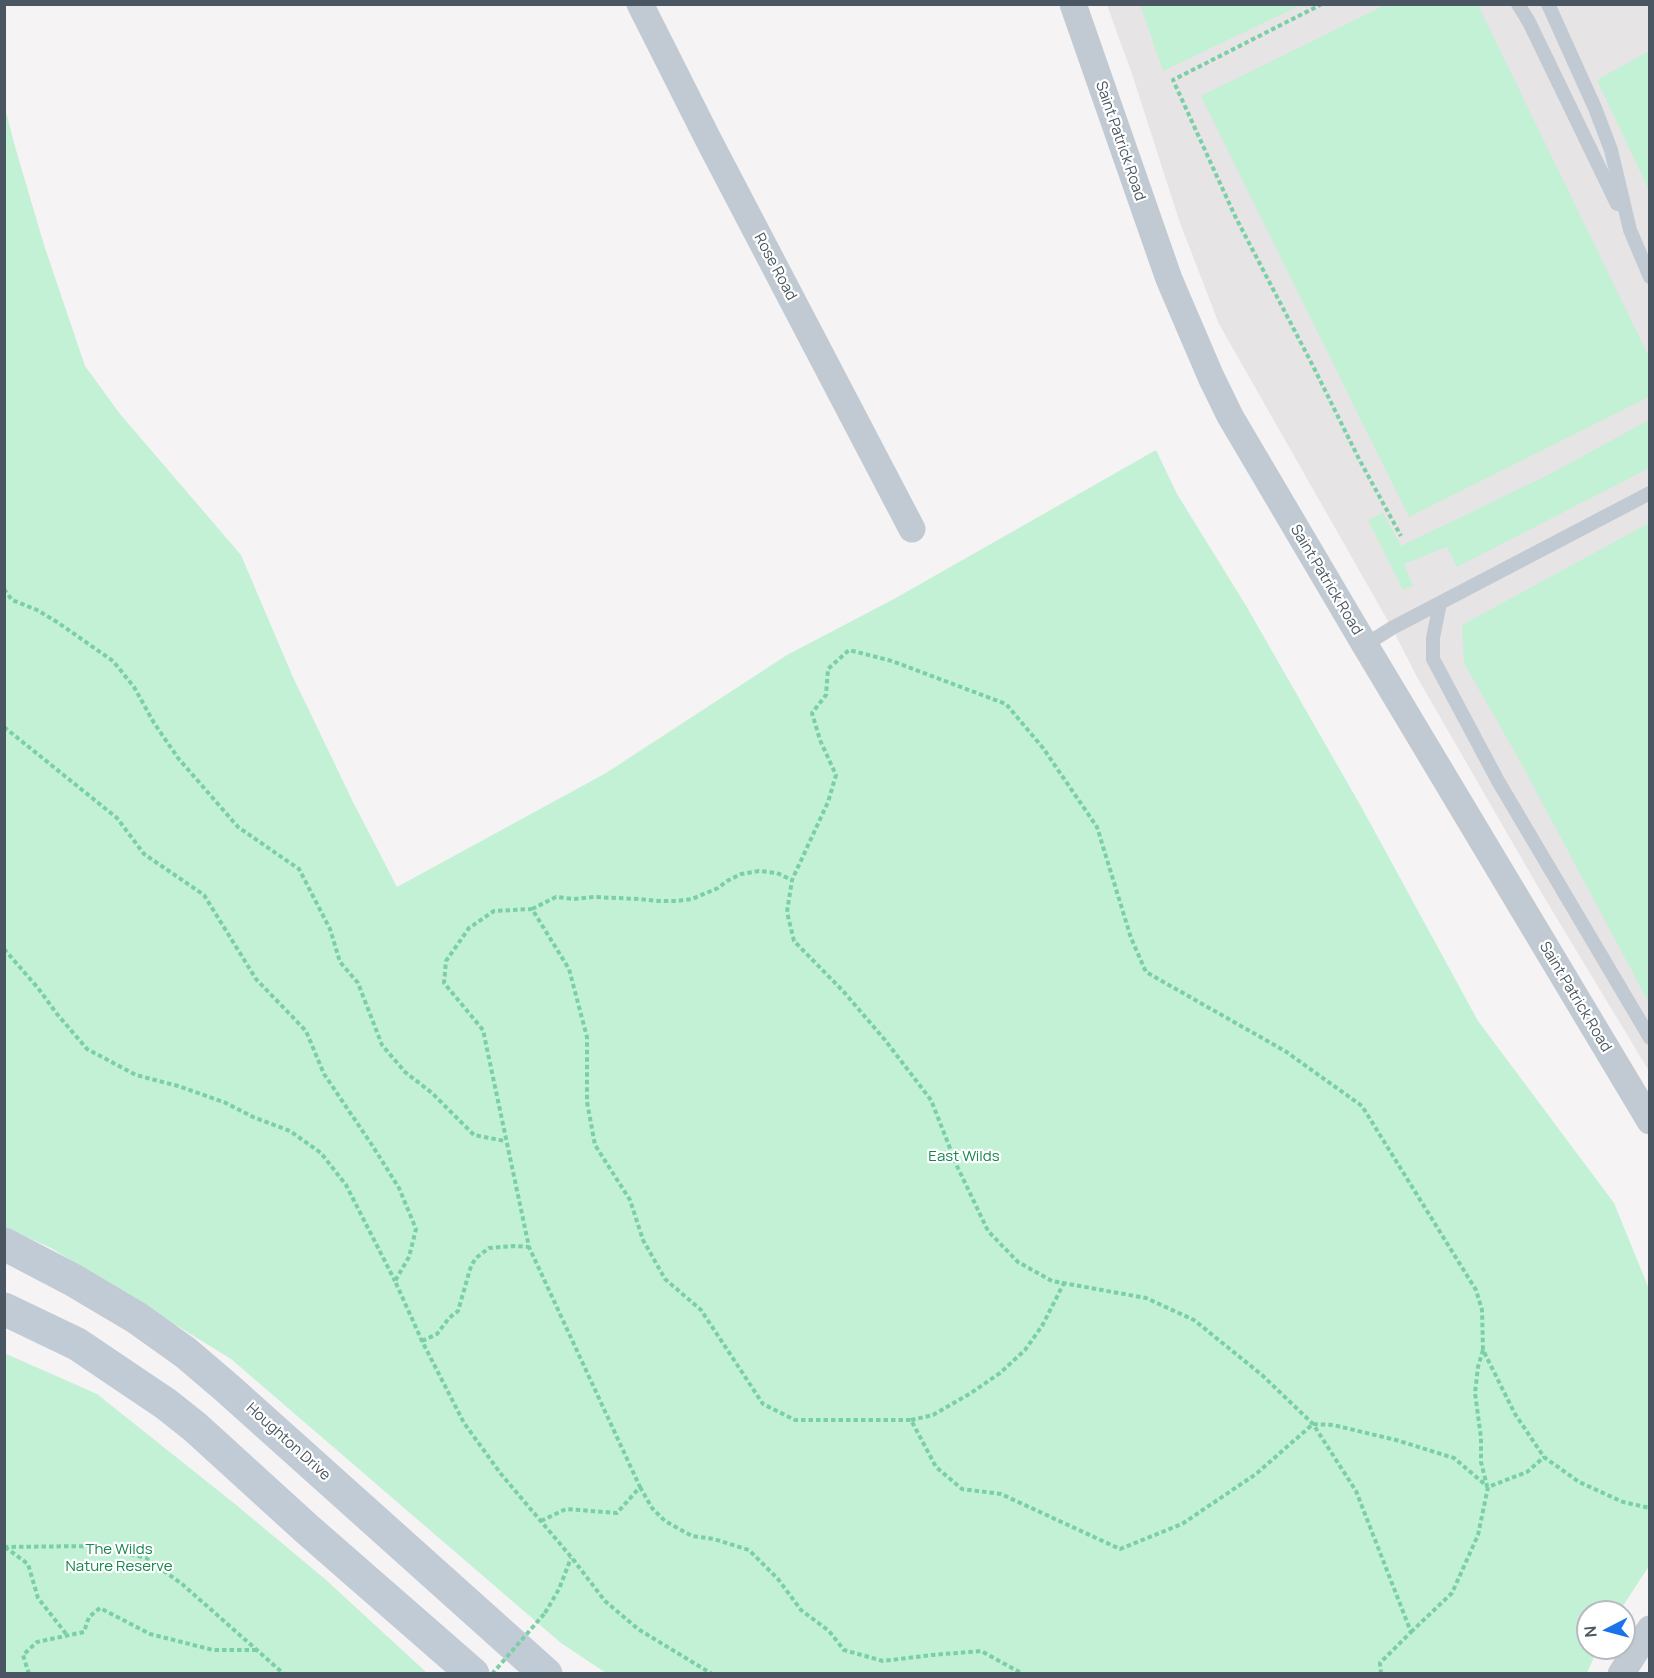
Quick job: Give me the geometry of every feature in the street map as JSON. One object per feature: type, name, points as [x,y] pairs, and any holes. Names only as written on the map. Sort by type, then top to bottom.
[{"type":"main road","name":"Houghton Drive","points":[[4,1244],[73,1280],[137,1318],[186,1353],[546,1674]]},
{"type":"main road","points":[[4,1309],[77,1344],[166,1404],[195,1427],[472,1674]]},
{"type":"street","name":"Rose Road","points":[[640,4],[714,151],[912,529]]},
{"type":"street","name":"Saint Patrick Road","points":[[1073,4],[1165,268],[1230,416],[1650,1121]]},
{"type":"street","points":[[1621,1674],[1650,1629]]},
{"type":"lane","points":[[1518,4],[1529,22],[1630,230],[1650,277]]},
{"type":"lane","points":[[1548,4],[1595,108],[1611,150],[1630,230]]},
{"type":"lane","points":[[1365,645],[1392,628],[1650,493]]},
{"type":"lane","points":[[1440,603],[1433,638],[1433,659],[1498,781],[1650,1038]]},
{"type":"path","points":[[1322,4],[1173,80],[1235,216],[1359,459],[1401,536]]},
{"type":"path","points":[[4,589],[12,600],[57,621],[113,661],[134,687],[154,723],[178,758],[231,820],[299,869],[330,929],[340,962],[358,983],[382,1045],[405,1072],[432,1093],[474,1135],[505,1141]]},
{"type":"path","points":[[1381,1674],[1380,1663],[1452,1593],[1478,1534],[1488,1487],[1481,1462],[1481,1438],[1475,1393],[1478,1367],[1483,1350],[1482,1310],[1476,1290],[1362,1106],[1285,1051],[1146,972],[1131,938],[1097,827],[1042,748],[1006,704],[892,661],[849,650],[828,669],[826,695],[812,713],[820,740],[836,776],[828,802],[792,880],[787,912],[794,941],[843,991],[930,1100],[957,1166],[988,1231],[1018,1262],[1052,1281],[1146,1298],[1194,1320],[1262,1375],[1313,1424],[1356,1491],[1411,1632]]},
{"type":"path","points":[[4,727],[117,818],[144,854],[204,895],[256,979],[306,1031],[324,1074],[399,1188],[417,1229],[409,1257],[395,1281]]},
{"type":"path","points":[[792,880],[777,873],[759,871],[741,874],[693,899],[658,901],[629,898],[556,897],[532,909],[495,911],[470,928],[446,962],[444,983],[483,1030],[529,1247],[640,1487],[652,1508],[665,1521],[692,1536],[714,1539],[749,1550],[778,1579],[801,1610],[829,1631],[844,1650],[883,1661],[981,1651],[1023,1674]]},
{"type":"path","points":[[532,909],[569,969],[572,980],[587,1037],[587,1102],[595,1145],[630,1200],[643,1240],[665,1279],[701,1310],[763,1404],[795,1420],[911,1420],[933,1415],[1000,1373],[1025,1350],[1042,1326],[1064,1283]]},
{"type":"path","points":[[4,949],[87,1049],[136,1075],[226,1102],[253,1117],[290,1131],[321,1153],[346,1185],[464,1423],[501,1474],[605,1601],[638,1629],[712,1674]]},
{"type":"path","points":[[422,1341],[437,1334],[449,1318],[458,1311],[471,1266],[476,1258],[489,1248],[529,1247]]},
{"type":"path","points":[[1483,1350],[1515,1414],[1544,1457],[1579,1482],[1623,1502],[1650,1508]]},
{"type":"path","points":[[911,1420],[936,1467],[962,1489],[1001,1494],[1120,1549],[1182,1524],[1256,1474],[1313,1424],[1333,1425],[1396,1440],[1454,1458],[1488,1487]]},
{"type":"path","points":[[1488,1487],[1527,1472],[1544,1457]]},
{"type":"path","points":[[541,1521],[566,1509],[617,1513],[640,1487]]},
{"type":"path","points":[[5,1547],[95,1546],[146,1558],[182,1584],[284,1674]]},
{"type":"path","points":[[5,1547],[28,1564],[38,1598],[67,1635]]},
{"type":"path","points":[[492,1674],[545,1613],[559,1589],[572,1558]]},
{"type":"path","points":[[29,1674],[23,1655],[37,1642],[84,1632],[89,1617],[100,1608],[150,1634],[213,1650],[258,1650]]},
{"type":"shaded area","points":[[1107,5],[1649,5],[1649,1071],[1541,892],[1417,677],[1392,628],[1219,324],[1179,220]]},
{"type":"green space","points":[[1140,4],[1301,4],[1301,5],[1163,71]]},
{"type":"green space","points":[[1385,5],[1478,5],[1649,357],[1649,397],[1409,517],[1201,96]]},
{"type":"green space","points":[[1649,51],[1649,190],[1597,80]]},
{"type":"green space","name":"East Wilds","points":[[4,104],[44,245],[85,366],[120,414],[241,555],[292,675],[397,887],[606,773],[787,655],[894,599],[1156,450],[1177,494],[1245,604],[1363,810],[1478,1021],[1614,1203],[1649,1289],[1649,1566],[1627,1600],[1576,1600],[1576,1660],[1593,1660],[1587,1673],[606,1673],[561,1643],[231,1359],[51,1248],[5,1227]]},
{"type":"green space","points":[[1649,420],[1649,468],[1457,567],[1447,547],[1404,564],[1413,586],[1403,590],[1368,520],[1383,513],[1401,546],[1550,474]]},
{"type":"green space","points":[[1649,523],[1649,1003],[1520,761],[1464,663],[1462,625]]},
{"type":"green space","name":"The Wilds Nature Reserve","points":[[4,1353],[97,1394],[325,1579],[427,1673],[5,1673]]}]
